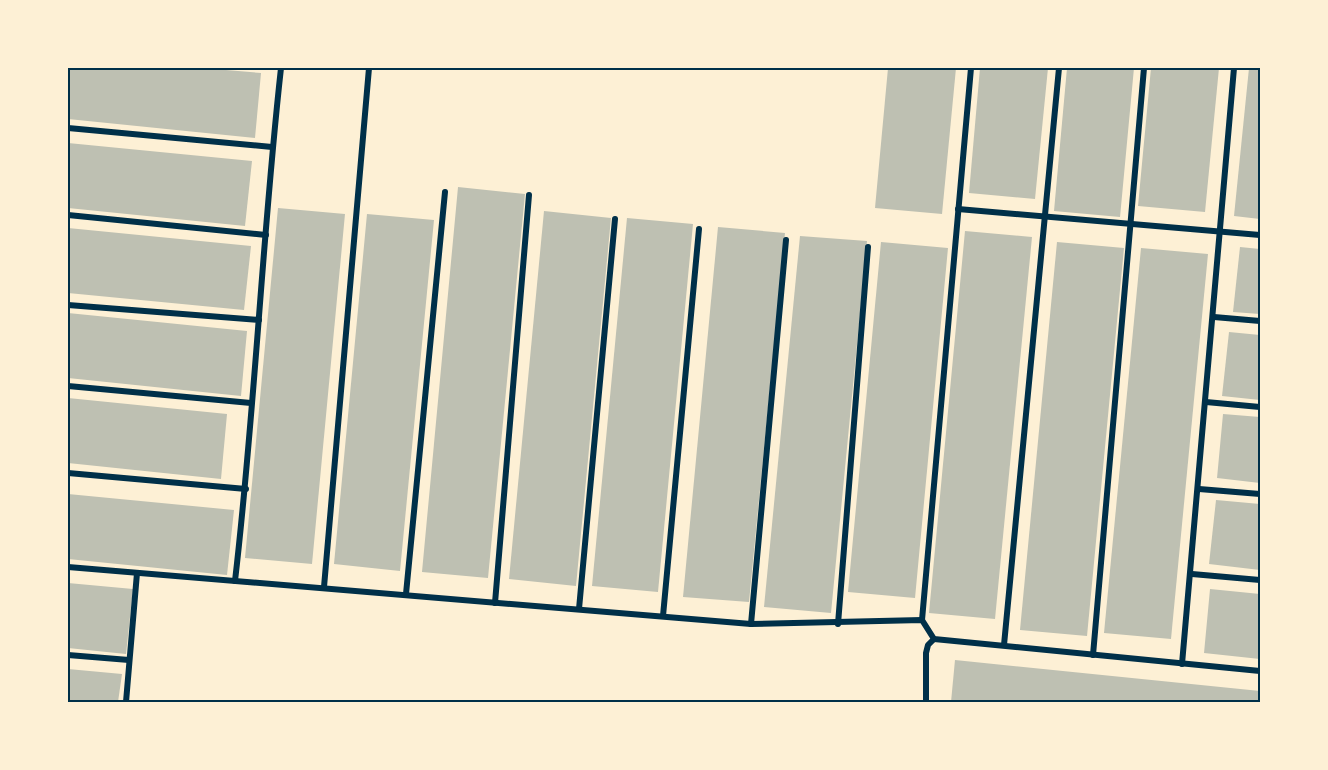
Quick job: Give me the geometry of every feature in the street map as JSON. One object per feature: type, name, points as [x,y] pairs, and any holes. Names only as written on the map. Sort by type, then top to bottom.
[{"type":"street","points":[[235,581],[246,489],[272,147],[281,68]]},
{"type":"street","points":[[324,587],[369,68]]},
{"type":"street","points":[[934,639],[922,620],[971,68]]},
{"type":"street","points":[[1004,645],[1059,68]]},
{"type":"street","points":[[1093,655],[1144,68]]},
{"type":"street","points":[[1182,664],[1192,574],[1234,68]]},
{"type":"street","points":[[68,128],[272,147]]},
{"type":"street","points":[[406,594],[445,192]]},
{"type":"street","points":[[495,603],[529,195]]},
{"type":"street","points":[[958,208],[1260,235]]},
{"type":"street","points":[[68,215],[266,235]]},
{"type":"street","points":[[579,609],[615,219]]},
{"type":"street","points":[[663,616],[699,229]]},
{"type":"street","points":[[751,624],[786,240]]},
{"type":"street","points":[[838,624],[868,247]]},
{"type":"street","points":[[68,305],[259,320]]},
{"type":"street","points":[[1214,317],[1260,321]]},
{"type":"street","points":[[68,386],[251,403]]},
{"type":"street","points":[[1206,402],[1260,407]]},
{"type":"street","points":[[68,473],[246,489]]},
{"type":"street","points":[[1199,489],[1260,494]]},
{"type":"street","points":[[68,567],[751,624],[838,624],[922,620]]},
{"type":"street","points":[[126,702],[137,573]]},
{"type":"street","points":[[1192,574],[1260,580]]},
{"type":"street","points":[[926,702],[926,653],[928,645],[934,639],[1260,671]]},
{"type":"street","points":[[68,655],[129,660]]},
{"type":"building","points":[[68,68],[202,68],[261,73],[255,138],[68,119]]},
{"type":"building","points":[[888,68],[956,68],[942,214],[875,208]]},
{"type":"building","points":[[980,68],[1048,68],[1035,199],[969,193]]},
{"type":"building","points":[[1067,68],[1134,68],[1120,217],[1054,211]]},
{"type":"building","points":[[1151,68],[1219,68],[1205,212],[1138,206]]},
{"type":"building","points":[[1249,68],[1260,68],[1260,219],[1234,216]]},
{"type":"building","points":[[68,143],[252,161],[245,226],[68,208]]},
{"type":"building","points":[[458,187],[525,194],[488,578],[422,572]]},
{"type":"building","points":[[278,208],[345,214],[312,564],[245,558]]},
{"type":"building","points":[[544,211],[611,218],[576,586],[509,579]]},
{"type":"building","points":[[367,214],[434,220],[400,571],[334,564]]},
{"type":"building","points":[[627,218],[693,224],[658,592],[592,586]]},
{"type":"building","points":[[718,227],[785,233],[749,602],[683,597]]},
{"type":"building","points":[[68,228],[251,246],[244,310],[68,293]]},
{"type":"building","points":[[965,231],[1032,237],[995,619],[929,613]]},
{"type":"building","points":[[800,236],[867,241],[831,613],[764,607]]},
{"type":"building","points":[[881,242],[948,248],[915,598],[848,592]]},
{"type":"building","points":[[1057,242],[1124,248],[1087,636],[1020,630]]},
{"type":"building","points":[[1240,247],[1260,249],[1260,314],[1233,312]]},
{"type":"building","points":[[1141,248],[1208,254],[1171,639],[1104,633]]},
{"type":"building","points":[[68,313],[247,331],[241,396],[68,378]]},
{"type":"building","points":[[1229,332],[1260,335],[1260,400],[1222,396]]},
{"type":"building","points":[[68,398],[227,414],[221,479],[68,463]]},
{"type":"building","points":[[1223,414],[1260,417],[1260,483],[1217,478]]},
{"type":"building","points":[[68,494],[234,510],[227,575],[68,559]]},
{"type":"building","points":[[1216,500],[1260,504],[1260,570],[1209,564]]},
{"type":"building","points":[[68,583],[133,589],[126,654],[68,648]]},
{"type":"building","points":[[1210,589],[1260,594],[1260,659],[1204,653]]},
{"type":"building","points":[[955,660],[1260,691],[1260,702],[951,702]]},
{"type":"building","points":[[68,669],[122,674],[118,702],[68,702]]}]
